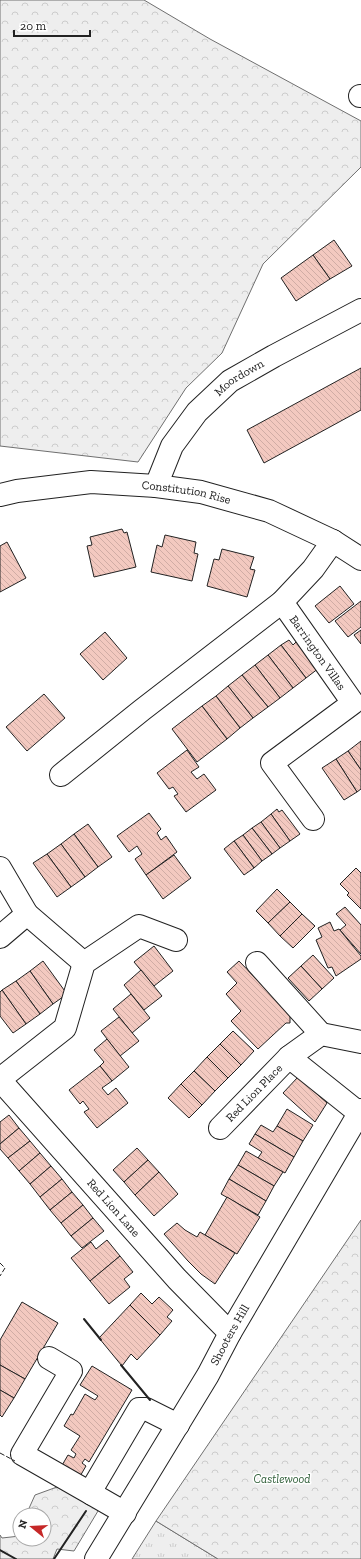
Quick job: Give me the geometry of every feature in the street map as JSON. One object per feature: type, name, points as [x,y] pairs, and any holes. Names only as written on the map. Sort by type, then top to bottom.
[{"type":"street","name":"Moordown","points":[[156,486],[172,446],[198,412],[230,381],[361,310]]},
{"type":"street","name":"Constitution Rise","points":[[0,496],[17,491],[91,482],[156,486],[202,492],[269,511],[333,541],[361,559]]},
{"type":"street","name":"Barrington Villas","points":[[61,775],[142,710],[282,602],[313,569],[333,541]]},
{"type":"street","name":"Barrington Villas","points":[[282,602],[352,703],[272,763],[313,819]]},
{"type":"street","points":[[0,868],[27,914],[84,963]]},
{"type":"street","points":[[0,937],[27,914]]},
{"type":"street","points":[[0,1080],[65,1028],[84,963],[139,926],[176,940]]},
{"type":"street","points":[[257,964],[321,1034],[361,1042]]},
{"type":"street","name":"Red Lion Place","points":[[220,1128],[289,1057],[321,1034]]},
{"type":"street","name":"Red Lion Place","points":[[289,1057],[360,1112]]},
{"type":"street","name":"Red Lion Lane","points":[[0,1080],[177,1278],[230,1333]]},
{"type":"street","name":"Shooters Hill","points":[[96,1559],[208,1375],[230,1333],[360,1112]]},
{"type":"street","points":[[49,1358],[71,1371],[22,1454],[125,1513]]},
{"type":"street","points":[[92,1494],[92,1489],[139,1409],[146,1409],[178,1425]]},
{"type":"green space","points":[[0,0],[144,0],[210,39],[361,121],[361,167],[263,264],[222,353],[186,388],[138,462],[0,446]]},
{"type":"green space","name":"Castlewood","points":[[361,1220],[361,1559],[218,1559],[156,1521]]},
{"type":"green space","points":[[57,1487],[89,1489],[98,1511],[74,1551],[57,1549],[53,1559],[0,1559],[0,1535],[2,1538],[12,1537],[12,1547],[52,1547],[52,1507],[30,1507],[35,1495]]},
{"type":"green space","points":[[156,1521],[218,1559],[132,1559]]},
{"type":"building","points":[[334,240],[352,266],[330,279],[313,255]]},
{"type":"building","points":[[313,255],[330,279],[296,301],[281,278]]},
{"type":"building","points":[[361,368],[361,410],[264,463],[247,430]]},
{"type":"building","points":[[122,529],[124,533],[127,532],[136,567],[94,577],[87,546],[92,545],[90,537]]},
{"type":"building","points":[[165,535],[196,542],[194,553],[198,554],[192,581],[151,572],[157,545],[162,547]]},
{"type":"building","points":[[7,542],[26,578],[0,592],[0,546]]},
{"type":"building","points":[[222,549],[254,557],[250,569],[255,570],[247,597],[207,586],[214,559],[219,560]]},
{"type":"building","points":[[340,586],[354,604],[329,623],[315,606]]},
{"type":"building","points":[[361,601],[361,627],[348,637],[335,621]]},
{"type":"building","points":[[361,630],[361,644],[354,635]]},
{"type":"building","points":[[105,632],[127,658],[103,680],[80,654]]},
{"type":"building","points":[[289,640],[293,645],[298,640],[319,668],[306,678],[281,645]]},
{"type":"building","points":[[281,645],[306,678],[293,688],[268,655]]},
{"type":"building","points":[[268,655],[293,688],[280,698],[255,665]]},
{"type":"building","points":[[255,665],[280,698],[268,707],[242,675]]},
{"type":"building","points":[[242,675],[268,707],[253,718],[228,686]]},
{"type":"building","points":[[228,686],[253,718],[240,728],[216,696]]},
{"type":"building","points":[[44,694],[65,718],[27,751],[6,727]]},
{"type":"building","points":[[216,696],[240,728],[227,739],[202,706]]},
{"type":"building","points":[[202,706],[227,739],[197,762],[172,729]]},
{"type":"building","points":[[361,741],[361,770],[348,751]]},
{"type":"building","points":[[187,750],[199,767],[191,772],[197,779],[204,774],[216,790],[186,812],[174,796],[178,794],[173,787],[169,789],[157,773]]},
{"type":"building","points":[[348,751],[361,770],[361,789],[357,792],[336,759]]},
{"type":"building","points":[[336,759],[357,792],[344,800],[322,768]]},
{"type":"building","points":[[277,809],[279,812],[282,810],[300,834],[290,841],[271,814]]},
{"type":"building","points":[[149,813],[161,829],[157,833],[161,840],[166,836],[177,852],[146,875],[135,859],[142,854],[137,846],[129,852],[117,836]]},
{"type":"building","points":[[271,814],[290,841],[280,848],[261,822]]},
{"type":"building","points":[[261,822],[280,848],[272,854],[252,828]]},
{"type":"building","points":[[88,824],[112,857],[98,867],[74,834]]},
{"type":"building","points":[[252,828],[272,854],[262,861],[243,835]]},
{"type":"building","points":[[74,834],[98,867],[85,877],[61,844]]},
{"type":"building","points":[[243,835],[262,861],[254,868],[234,841]]},
{"type":"building","points":[[234,841],[254,868],[244,875],[224,849]]},
{"type":"building","points":[[61,844],[85,877],[71,887],[47,854]]},
{"type":"building","points":[[47,854],[71,887],[57,897],[33,863]]},
{"type":"building","points":[[174,855],[191,878],[163,899],[146,875]]},
{"type":"building","points":[[356,868],[361,873],[361,909],[347,895],[349,893],[340,884]]},
{"type":"building","points":[[277,889],[290,902],[268,923],[256,911]]},
{"type":"building","points":[[290,902],[302,914],[280,936],[268,923]]},
{"type":"building","points":[[345,907],[361,925],[361,954],[340,930],[346,925],[336,914]]},
{"type":"building","points":[[302,914],[315,926],[293,948],[280,936]]},
{"type":"building","points":[[330,922],[334,931],[339,929],[361,956],[361,959],[336,976],[332,967],[328,968],[316,940],[322,937],[318,928]]},
{"type":"building","points":[[154,946],[173,971],[154,986],[134,962]]},
{"type":"building","points":[[313,955],[334,978],[322,989],[301,966]]},
{"type":"building","points":[[43,961],[67,994],[53,1004],[30,971]]},
{"type":"building","points":[[239,961],[265,988],[266,987],[290,1008],[290,1023],[286,1023],[258,1049],[231,1021],[241,1011],[226,994],[237,983],[227,972]]},
{"type":"building","points":[[301,966],[322,989],[309,1001],[288,978]]},
{"type":"building","points":[[141,970],[162,996],[144,1010],[124,985]]},
{"type":"building","points":[[30,971],[53,1004],[40,1014],[16,981]]},
{"type":"building","points":[[16,981],[40,1014],[26,1024],[2,990]]},
{"type":"building","points":[[2,990],[26,1024],[13,1033],[0,1016],[0,992]]},
{"type":"building","points":[[131,994],[150,1018],[132,1033],[113,1009]]},
{"type":"building","points":[[119,1017],[139,1041],[120,1056],[101,1031]]},
{"type":"building","points":[[233,1031],[254,1051],[241,1065],[220,1044]]},
{"type":"building","points":[[107,1039],[129,1067],[112,1081],[100,1066],[104,1062],[94,1050]]},
{"type":"building","points":[[220,1044],[241,1065],[228,1078],[207,1057]]},
{"type":"building","points":[[207,1057],[228,1078],[215,1091],[194,1071]]},
{"type":"building","points":[[100,1066],[112,1081],[102,1088],[108,1095],[116,1088],[128,1103],[97,1128],[84,1112],[89,1109],[83,1101],[80,1104],[69,1090]]},
{"type":"building","points":[[194,1071],[215,1091],[202,1105],[181,1084]]},
{"type":"building","points":[[298,1077],[327,1103],[315,1122],[283,1093]]},
{"type":"building","points":[[181,1084],[202,1105],[189,1118],[168,1098]]},
{"type":"building","points":[[287,1109],[313,1125],[303,1141],[277,1126]]},
{"type":"building","points":[[9,1115],[19,1128],[0,1144],[0,1122]]},
{"type":"building","points":[[261,1125],[273,1132],[277,1126],[303,1141],[294,1157],[255,1134]]},
{"type":"building","points":[[19,1128],[30,1141],[8,1158],[0,1149],[0,1144]]},
{"type":"building","points":[[255,1134],[294,1157],[285,1173],[258,1158],[262,1152],[249,1144]]},
{"type":"building","points":[[30,1141],[40,1153],[19,1171],[8,1158]]},
{"type":"building","points":[[137,1148],[148,1160],[124,1182],[113,1170]]},
{"type":"building","points":[[246,1151],[283,1172],[274,1186],[238,1165]]},
{"type":"building","points":[[40,1153],[51,1166],[30,1184],[19,1171]]},
{"type":"building","points":[[148,1160],[159,1172],[135,1195],[124,1182]]},
{"type":"building","points":[[238,1165],[274,1186],[266,1201],[229,1179]]},
{"type":"building","points":[[51,1166],[62,1179],[40,1197],[30,1184]]},
{"type":"building","points":[[159,1172],[178,1194],[154,1216],[135,1195]]},
{"type":"building","points":[[62,1179],[72,1192],[50,1210],[40,1197]]},
{"type":"building","points":[[229,1179],[266,1201],[258,1215],[221,1194]]},
{"type":"building","points":[[72,1192],[83,1205],[61,1223],[50,1210]]},
{"type":"building","points":[[227,1197],[260,1217],[237,1254],[205,1235]]},
{"type":"building","points":[[83,1205],[93,1218],[71,1236],[61,1223]]},
{"type":"building","points":[[93,1218],[104,1231],[82,1248],[71,1236]]},
{"type":"building","points":[[177,1223],[197,1237],[200,1232],[235,1253],[215,1284],[201,1274],[164,1234]]},
{"type":"building","points":[[107,1240],[120,1256],[90,1281],[71,1258],[91,1242],[96,1249]]},
{"type":"building","points":[[120,1256],[133,1272],[124,1279],[130,1287],[109,1304],[90,1281]]},
{"type":"building","points":[[141,1293],[152,1304],[159,1297],[173,1310],[167,1317],[172,1321],[160,1335],[130,1305]]},
{"type":"building","points":[[22,1302],[58,1323],[25,1379],[0,1365],[0,1340]]},
{"type":"building","points":[[130,1305],[160,1335],[137,1360],[131,1354],[122,1366],[99,1338]]},
{"type":"building","points":[[0,1365],[25,1379],[14,1398],[0,1390]]},
{"type":"building","points":[[92,1366],[132,1390],[89,1462],[85,1459],[82,1463],[86,1466],[79,1478],[61,1467],[68,1455],[74,1458],[76,1454],[71,1450],[80,1436],[64,1426],[71,1414],[73,1415],[85,1394],[95,1400],[98,1396],[80,1385]]},
{"type":"building","points":[[0,1390],[14,1398],[2,1417],[0,1415]]},
{"type":"fence","points":[[0,1263],[5,1268],[0,1276]]},
{"type":"fence","points":[[0,1453],[15,1461]]},
{"type":"wall","points":[[84,1319],[101,1340]]},
{"type":"wall","points":[[121,1365],[150,1400]]},
{"type":"wall","points":[[54,1559],[86,1511]]},
{"type":"wall","points":[[0,1550],[16,1559]]}]
